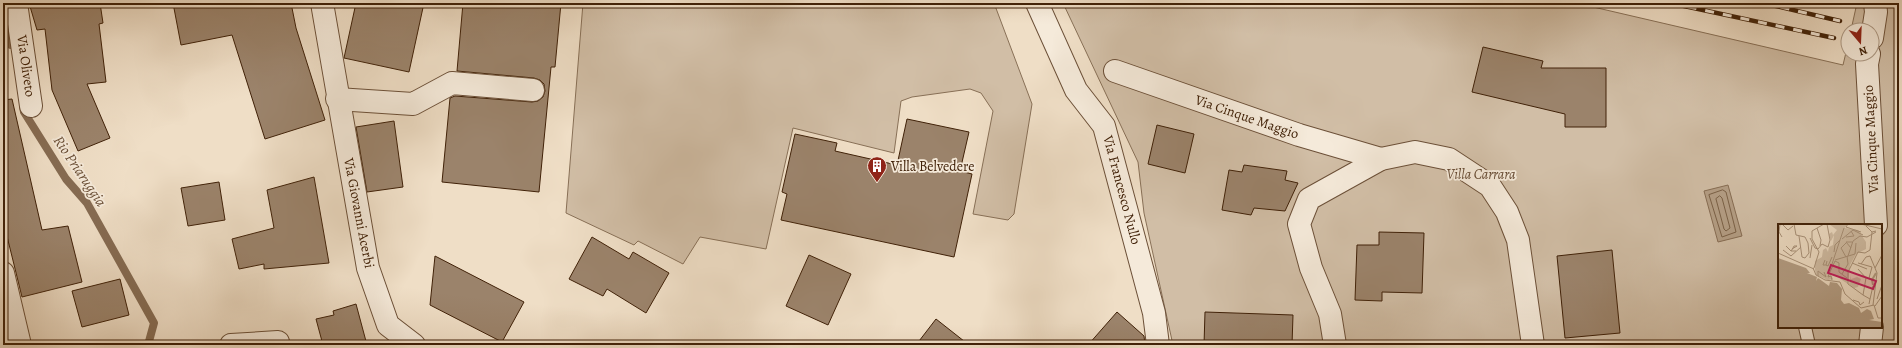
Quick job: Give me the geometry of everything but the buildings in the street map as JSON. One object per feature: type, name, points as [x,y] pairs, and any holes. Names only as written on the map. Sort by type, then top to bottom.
[{"type":"street","name":"Via Oliveto","points":[[16,3],[31,106]]},
{"type":"street","name":"Via Giovanni Acerbi","points":[[322,3],[368,268],[391,335],[414,345]]},
{"type":"street","name":"Via Francesco Nullo","points":[[1038,3],[1076,90],[1104,126],[1154,313],[1158,345]]},
{"type":"street","points":[[1874,22],[1876,12],[1875,3]]},
{"type":"street","name":"Via Cinque Maggio","points":[[1868,62],[1876,224]]},
{"type":"street","name":"Via Cinque Maggio","points":[[1115,70],[1299,135],[1381,159]]},
{"type":"street","points":[[338,99],[413,104],[452,83],[533,90]]},
{"type":"street","name":"Via Cinque Maggio","points":[[1335,345],[1330,314],[1311,268],[1299,224],[1309,199],[1381,159],[1415,152],[1449,159],[1490,186],[1507,212],[1518,240],[1533,345]]},
{"type":"street","points":[[3,273],[20,345]]},
{"type":"street","points":[[1870,345],[1872,328]]},
{"type":"street","points":[[231,345],[278,342],[278,345]]},
{"type":"lane","points":[[1805,328],[1809,345]]},
{"type":"green space","points":[[583,3],[994,3],[1032,104],[1014,214],[1008,220],[973,214],[993,111],[981,93],[970,89],[912,97],[901,101],[894,153],[793,128],[766,249],[700,237],[683,264],[638,241],[634,245],[566,213]]},
{"type":"green space","name":"Villa Carrara","points":[[1063,3],[1576,3],[1843,65],[1844,62],[1880,62],[1880,22],[1853,22],[1857,3],[1899,3],[1899,345],[1173,345],[1144,213],[1138,162]]},
{"type":"water","points":[[1728,185],[1742,236],[1718,242],[1704,191]]},
{"type":"waterway","name":"Rio Priaruggia","points":[[3,3],[11,45]]},
{"type":"waterway","name":"Rio Priaruggia","points":[[23,106],[24,112],[66,179],[87,203],[154,323],[148,345]]},
{"type":"railway","points":[[1670,3],[1834,38]]},
{"type":"railway","points":[[1763,3],[1840,21]]},
{"type":"place","name":"Villa Belvedere","points":[[877,183]]}]
